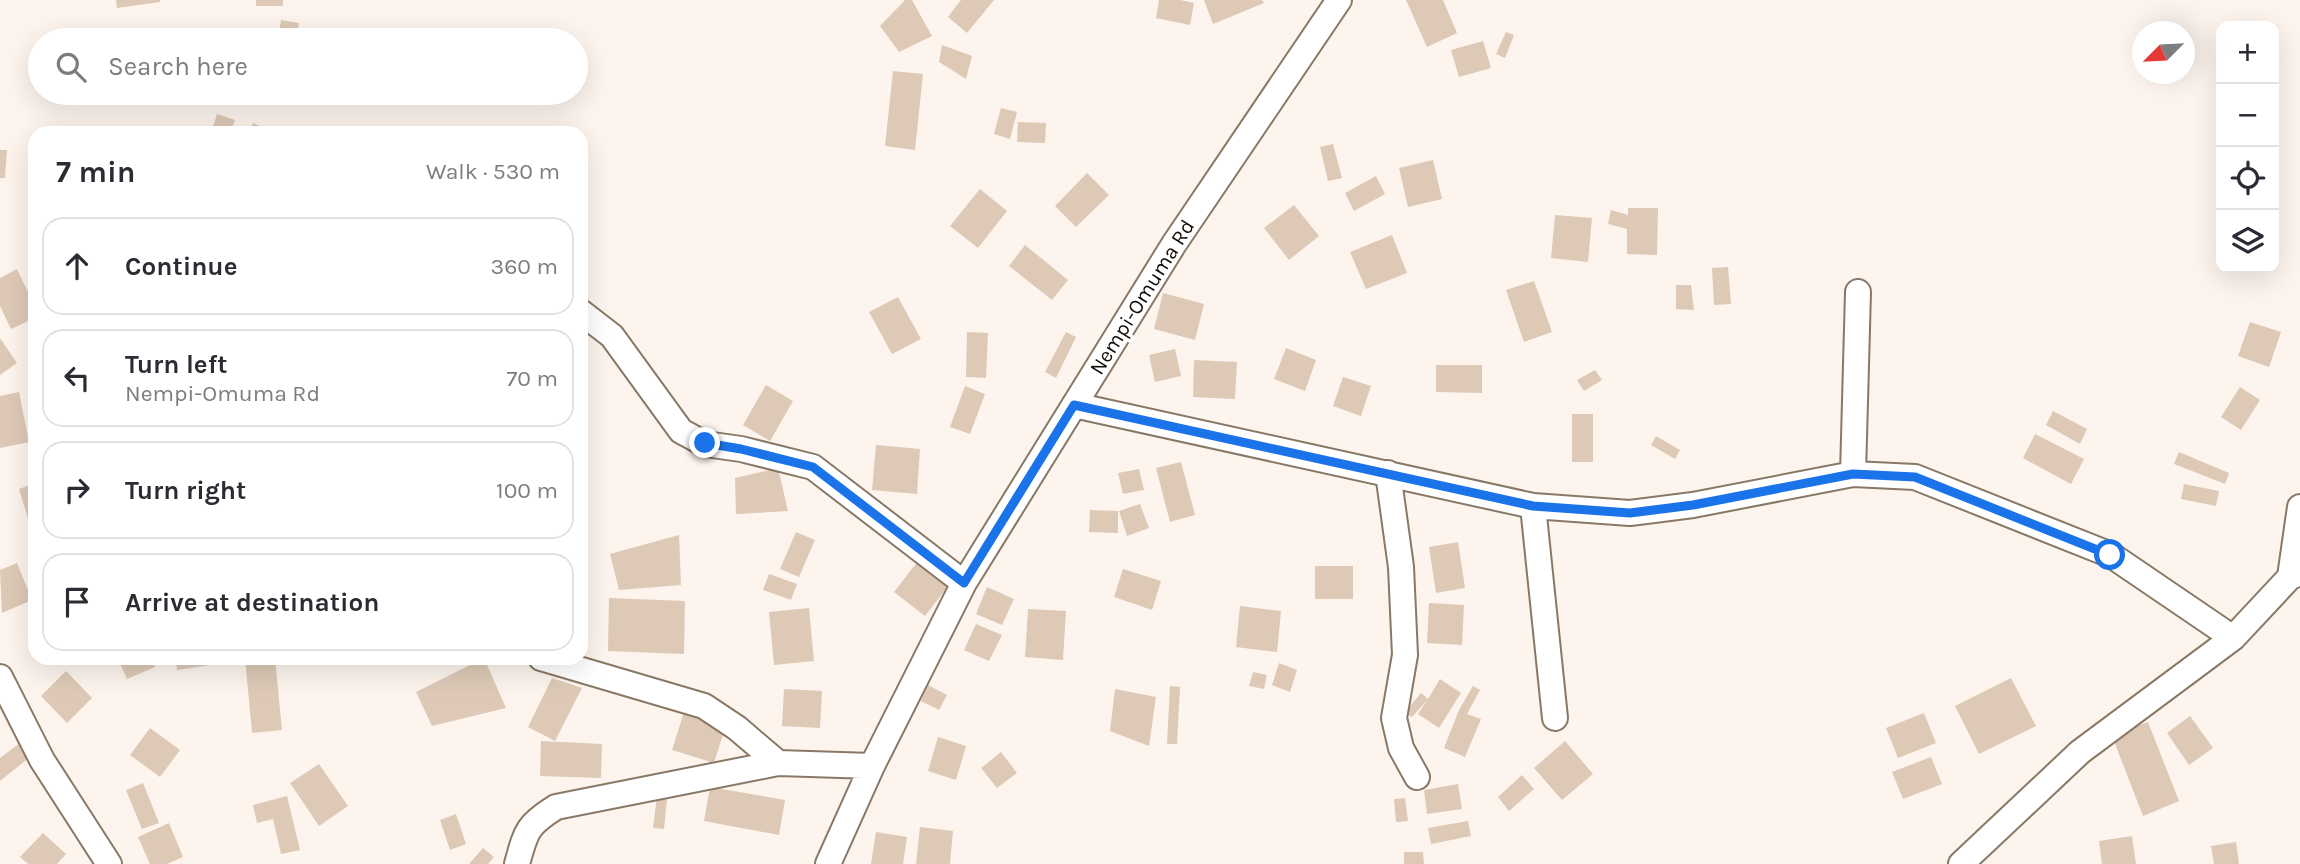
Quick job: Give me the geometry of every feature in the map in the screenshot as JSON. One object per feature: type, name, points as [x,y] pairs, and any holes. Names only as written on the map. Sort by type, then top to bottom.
[{"type":"street","name":"Nempi-Omuma Rd","points":[[828,864],[872,766],[964,583],[1174,244],[1339,0]]},
{"type":"street","points":[[1853,474],[1858,292]]},
{"type":"street","points":[[588,317],[612,336],[681,431],[705,443],[813,467],[964,583]]},
{"type":"street","points":[[1074,405],[1533,506],[1630,513],[1693,505],[1853,474],[1915,477],[2110,555],[2233,638]]},
{"type":"street","points":[[1388,473],[1401,567],[1405,655],[1394,718],[1401,748],[1417,777]]},
{"type":"street","points":[[1533,506],[1555,718]]},
{"type":"street","points":[[1961,864],[2080,752],[2233,638],[2295,575],[2300,507]]},
{"type":"street","points":[[565,665],[704,706],[737,728],[778,764]]},
{"type":"street","points":[[0,677],[42,760],[109,864]]},
{"type":"street","points":[[517,864],[524,836],[534,821],[556,807],[778,764],[872,766]]},
{"type":"building","points":[[116,0],[160,0],[160,2],[117,8]]},
{"type":"building","points":[[256,0],[283,0],[283,6],[256,6]]},
{"type":"building","points":[[905,0],[912,0],[932,36],[899,52],[880,26]]},
{"type":"building","points":[[961,0],[994,0],[967,33],[948,17]]},
{"type":"building","points":[[1159,0],[1194,3],[1190,25],[1156,18]]},
{"type":"building","points":[[1204,0],[1262,0],[1264,3],[1213,24]]},
{"type":"building","points":[[1406,0],[1443,0],[1457,33],[1427,47]]},
{"type":"building","points":[[281,20],[299,23],[298,28],[280,28]]},
{"type":"building","points":[[1506,32],[1514,35],[1505,58],[1496,54]]},
{"type":"building","points":[[1483,41],[1491,68],[1459,77],[1451,50]]},
{"type":"building","points":[[942,45],[972,56],[966,79],[939,62]]},
{"type":"building","points":[[893,71],[923,74],[915,150],[885,146]]},
{"type":"building","points":[[1001,108],[1017,112],[1010,139],[994,134]]},
{"type":"building","points":[[217,114],[235,120],[233,126],[213,126]]},
{"type":"building","points":[[1018,122],[1046,123],[1045,143],[1017,142]]},
{"type":"building","points":[[1333,144],[1342,178],[1328,181],[1320,147]]},
{"type":"building","points":[[0,150],[7,150],[5,178],[0,178]]},
{"type":"building","points":[[1433,160],[1442,199],[1408,207],[1399,168]]},
{"type":"building","points":[[1087,173],[1109,195],[1076,227],[1055,206]]},
{"type":"building","points":[[1376,176],[1385,194],[1354,211],[1345,193]]},
{"type":"building","points":[[980,189],[1007,211],[978,248],[950,226]]},
{"type":"building","points":[[1294,205],[1319,236],[1289,260],[1264,228]]},
{"type":"building","points":[[1628,208],[1658,208],[1657,255],[1627,254],[1627,229],[1608,224],[1611,210],[1628,215]]},
{"type":"building","points":[[1555,215],[1592,218],[1588,262],[1551,258]]},
{"type":"building","points":[[1392,235],[1407,273],[1366,289],[1350,252]]},
{"type":"building","points":[[1025,245],[1068,280],[1052,300],[1009,266]]},
{"type":"building","points":[[1728,267],[1731,304],[1714,305],[1712,268]]},
{"type":"building","points":[[17,269],[28,292],[28,321],[11,329],[0,306],[0,278]]},
{"type":"building","points":[[1534,281],[1552,332],[1524,342],[1506,290]]},
{"type":"building","points":[[1676,285],[1691,285],[1694,310],[1676,309]]},
{"type":"building","points":[[1163,293],[1204,304],[1195,340],[1154,329]]},
{"type":"building","points":[[898,297],[921,339],[892,354],[869,312]]},
{"type":"building","points":[[2250,322],[2281,332],[2269,367],[2238,356]]},
{"type":"building","points":[[967,332],[988,333],[986,378],[966,377]]},
{"type":"building","points":[[1066,332],[1076,337],[1056,378],[1045,372]]},
{"type":"building","points":[[0,338],[17,363],[0,375]]},
{"type":"building","points":[[1286,348],[1316,360],[1305,391],[1274,379]]},
{"type":"building","points":[[1175,349],[1181,376],[1155,382],[1149,355]]},
{"type":"building","points":[[1194,360],[1237,362],[1235,399],[1193,397]]},
{"type":"building","points":[[1436,365],[1482,365],[1482,393],[1436,392]]},
{"type":"building","points":[[1595,370],[1602,380],[1584,391],[1577,380]]},
{"type":"building","points":[[1343,377],[1371,386],[1361,416],[1333,406]]},
{"type":"building","points":[[766,385],[793,401],[770,441],[743,425]]},
{"type":"building","points":[[965,386],[985,394],[970,434],[950,427]]},
{"type":"building","points":[[2240,387],[2260,400],[2241,430],[2221,417]]},
{"type":"building","points":[[19,392],[28,442],[0,448],[0,396]]},
{"type":"building","points":[[2053,411],[2087,429],[2080,444],[2046,425]]},
{"type":"building","points":[[1572,414],[1593,414],[1593,462],[1572,462]]},
{"type":"building","points":[[2035,434],[2084,459],[2071,484],[2023,458]]},
{"type":"building","points":[[1656,436],[1680,450],[1675,459],[1651,445]]},
{"type":"building","points":[[876,445],[920,449],[917,494],[872,490]]},
{"type":"building","points":[[2179,452],[2229,473],[2225,484],[2174,464]]},
{"type":"building","points":[[1181,462],[1195,515],[1170,522],[1156,468]]},
{"type":"building","points":[[778,468],[788,511],[736,514],[735,478]]},
{"type":"building","points":[[1139,469],[1144,490],[1123,494],[1118,473]]},
{"type":"building","points":[[2184,484],[2219,491],[2216,506],[2181,499]]},
{"type":"building","points":[[28,486],[28,518],[19,489]]},
{"type":"building","points":[[1140,504],[1149,528],[1127,536],[1119,511]]},
{"type":"building","points":[[1090,510],[1118,511],[1118,533],[1089,532]]},
{"type":"building","points":[[796,532],[815,540],[799,577],[780,569]]},
{"type":"building","points":[[679,535],[681,585],[619,590],[610,554]]},
{"type":"building","points":[[1458,542],[1465,588],[1436,593],[1429,547]]},
{"type":"building","points":[[918,561],[949,585],[925,616],[894,592]]},
{"type":"building","points":[[17,563],[28,590],[28,602],[2,613],[0,570]]},
{"type":"building","points":[[1315,566],[1353,566],[1353,599],[1315,599]]},
{"type":"building","points":[[1123,569],[1161,581],[1152,610],[1114,597]]},
{"type":"building","points":[[769,574],[797,584],[791,600],[763,590]]},
{"type":"building","points":[[987,587],[1014,599],[1002,625],[976,614]]},
{"type":"building","points":[[609,598],[685,601],[684,654],[608,651]]},
{"type":"building","points":[[1429,603],[1464,605],[1462,645],[1427,643]]},
{"type":"building","points":[[1240,606],[1281,611],[1277,652],[1236,647]]},
{"type":"building","points":[[809,608],[814,661],[774,665],[769,612]]},
{"type":"building","points":[[1028,609],[1066,611],[1063,660],[1025,657]]},
{"type":"building","points":[[976,624],[1002,635],[989,661],[964,650]]},
{"type":"building","points":[[1279,663],[1297,670],[1290,692],[1272,685]]},
{"type":"building","points":[[121,665],[154,665],[155,667],[127,679]]},
{"type":"building","points":[[176,665],[210,665],[177,670]]},
{"type":"building","points":[[246,665],[276,665],[282,730],[252,733]]},
{"type":"building","points":[[470,665],[487,665],[506,708],[432,726],[416,692]]},
{"type":"building","points":[[66,671],[92,698],[67,723],[41,696]]},
{"type":"building","points":[[1253,672],[1267,675],[1264,689],[1249,686]]},
{"type":"building","points":[[552,678],[582,688],[555,741],[528,727]]},
{"type":"building","points":[[2011,678],[2036,726],[1979,754],[1955,706]]},
{"type":"building","points":[[1440,679],[1461,693],[1439,728],[1418,714]]},
{"type":"building","points":[[928,685],[947,695],[939,710],[921,701]]},
{"type":"building","points":[[1170,686],[1180,687],[1177,744],[1167,744]]},
{"type":"building","points":[[1473,686],[1480,690],[1467,714],[1481,719],[1465,757],[1444,748],[1459,710]]},
{"type":"building","points":[[784,689],[822,691],[820,728],[782,726]]},
{"type":"building","points":[[1115,689],[1156,697],[1149,746],[1110,731]]},
{"type":"building","points":[[1421,693],[1428,699],[1412,717],[1405,712]]},
{"type":"building","points":[[684,712],[726,725],[714,763],[672,750]]},
{"type":"building","points":[[1924,713],[1936,743],[1898,758],[1886,728]]},
{"type":"building","points":[[2190,716],[2213,748],[2189,765],[2167,733]]},
{"type":"building","points":[[2148,722],[2179,801],[2143,816],[2112,736]]},
{"type":"building","points":[[150,728],[180,750],[160,777],[130,755]]},
{"type":"building","points":[[938,737],[966,746],[956,780],[928,771]]},
{"type":"building","points":[[541,741],[602,744],[601,778],[540,776]]},
{"type":"building","points":[[1565,741],[1593,774],[1562,800],[1534,768]]},
{"type":"building","points":[[20,743],[30,757],[0,781],[0,758]]},
{"type":"building","points":[[1001,752],[1017,773],[997,788],[981,768]]},
{"type":"building","points":[[1931,757],[1942,784],[1903,799],[1892,772]]},
{"type":"building","points":[[319,764],[348,806],[319,826],[290,783]]},
{"type":"building","points":[[1522,775],[1534,789],[1509,811],[1498,797]]},
{"type":"building","points":[[143,783],[159,823],[142,829],[126,790]]},
{"type":"building","points":[[1458,784],[1462,809],[1427,814],[1424,790]]},
{"type":"building","points":[[710,787],[785,800],[779,835],[704,821]]},
{"type":"building","points":[[658,788],[668,789],[664,829],[653,828]]},
{"type":"building","points":[[287,796],[300,850],[281,854],[273,819],[257,823],[253,805]]},
{"type":"building","points":[[1405,798],[1408,821],[1396,822],[1394,799]]},
{"type":"building","points":[[456,814],[466,844],[450,850],[440,820]]},
{"type":"building","points":[[1468,821],[1471,836],[1431,844],[1428,828]]},
{"type":"building","points":[[169,823],[183,857],[167,864],[150,864],[138,837]]},
{"type":"building","points":[[920,827],[953,831],[950,864],[916,864]]},
{"type":"building","points":[[876,832],[907,837],[903,864],[871,864]]},
{"type":"building","points":[[43,833],[66,854],[57,864],[28,864],[20,857]]},
{"type":"building","points":[[2132,836],[2136,864],[2102,864],[2099,841]]},
{"type":"building","points":[[2236,842],[2239,864],[2214,864],[2211,846]]},
{"type":"building","points":[[483,848],[494,857],[488,864],[469,864]]},
{"type":"building","points":[[1404,852],[1423,852],[1424,864],[1404,864]]},
{"type":"route","points":[[705,443],[813,467],[964,583],[1074,405],[1533,506],[1630,513],[1693,505],[1853,474],[1915,477],[2110,555]]}]
